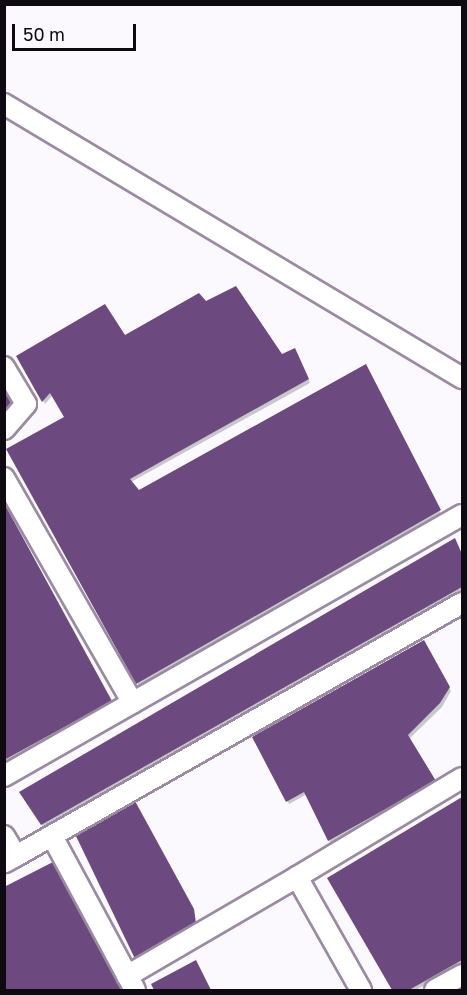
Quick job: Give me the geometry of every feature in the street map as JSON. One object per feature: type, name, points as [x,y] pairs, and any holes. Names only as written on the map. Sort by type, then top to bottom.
[{"type":"street","points":[[4,104],[462,378]]},
{"type":"street","points":[[4,367],[26,404],[4,429]]},
{"type":"street","points":[[4,478],[134,703]]},
{"type":"street","points":[[4,776],[462,516]]},
{"type":"street","points":[[4,836],[10,859],[462,603]]},
{"type":"street","points":[[52,836],[131,983],[297,877],[462,778]]},
{"type":"street","points":[[297,877],[361,990]]},
{"type":"street","points":[[435,990],[462,975]]},
{"type":"building","points":[[236,286],[282,354],[295,348],[309,379],[130,479],[139,490],[366,364],[441,510],[136,684],[6,449],[64,417],[50,393],[42,402],[16,356],[105,304],[125,335],[199,293],[206,301]]},
{"type":"building","points":[[4,389],[14,404],[4,410]]},
{"type":"building","points":[[4,503],[112,701],[4,760]]},
{"type":"building","points":[[455,538],[462,554],[462,587],[41,825],[19,792]]},
{"type":"building","points":[[424,640],[450,687],[440,703],[408,735],[436,781],[328,841],[304,792],[286,802],[252,737]]},
{"type":"building","points":[[462,797],[462,960],[409,990],[392,990],[327,878]]},
{"type":"building","points":[[135,801],[194,909],[196,923],[137,963],[75,834]]},
{"type":"building","points":[[53,862],[123,990],[4,990],[4,887]]},
{"type":"building","points":[[196,960],[211,990],[154,990],[151,984]]}]
